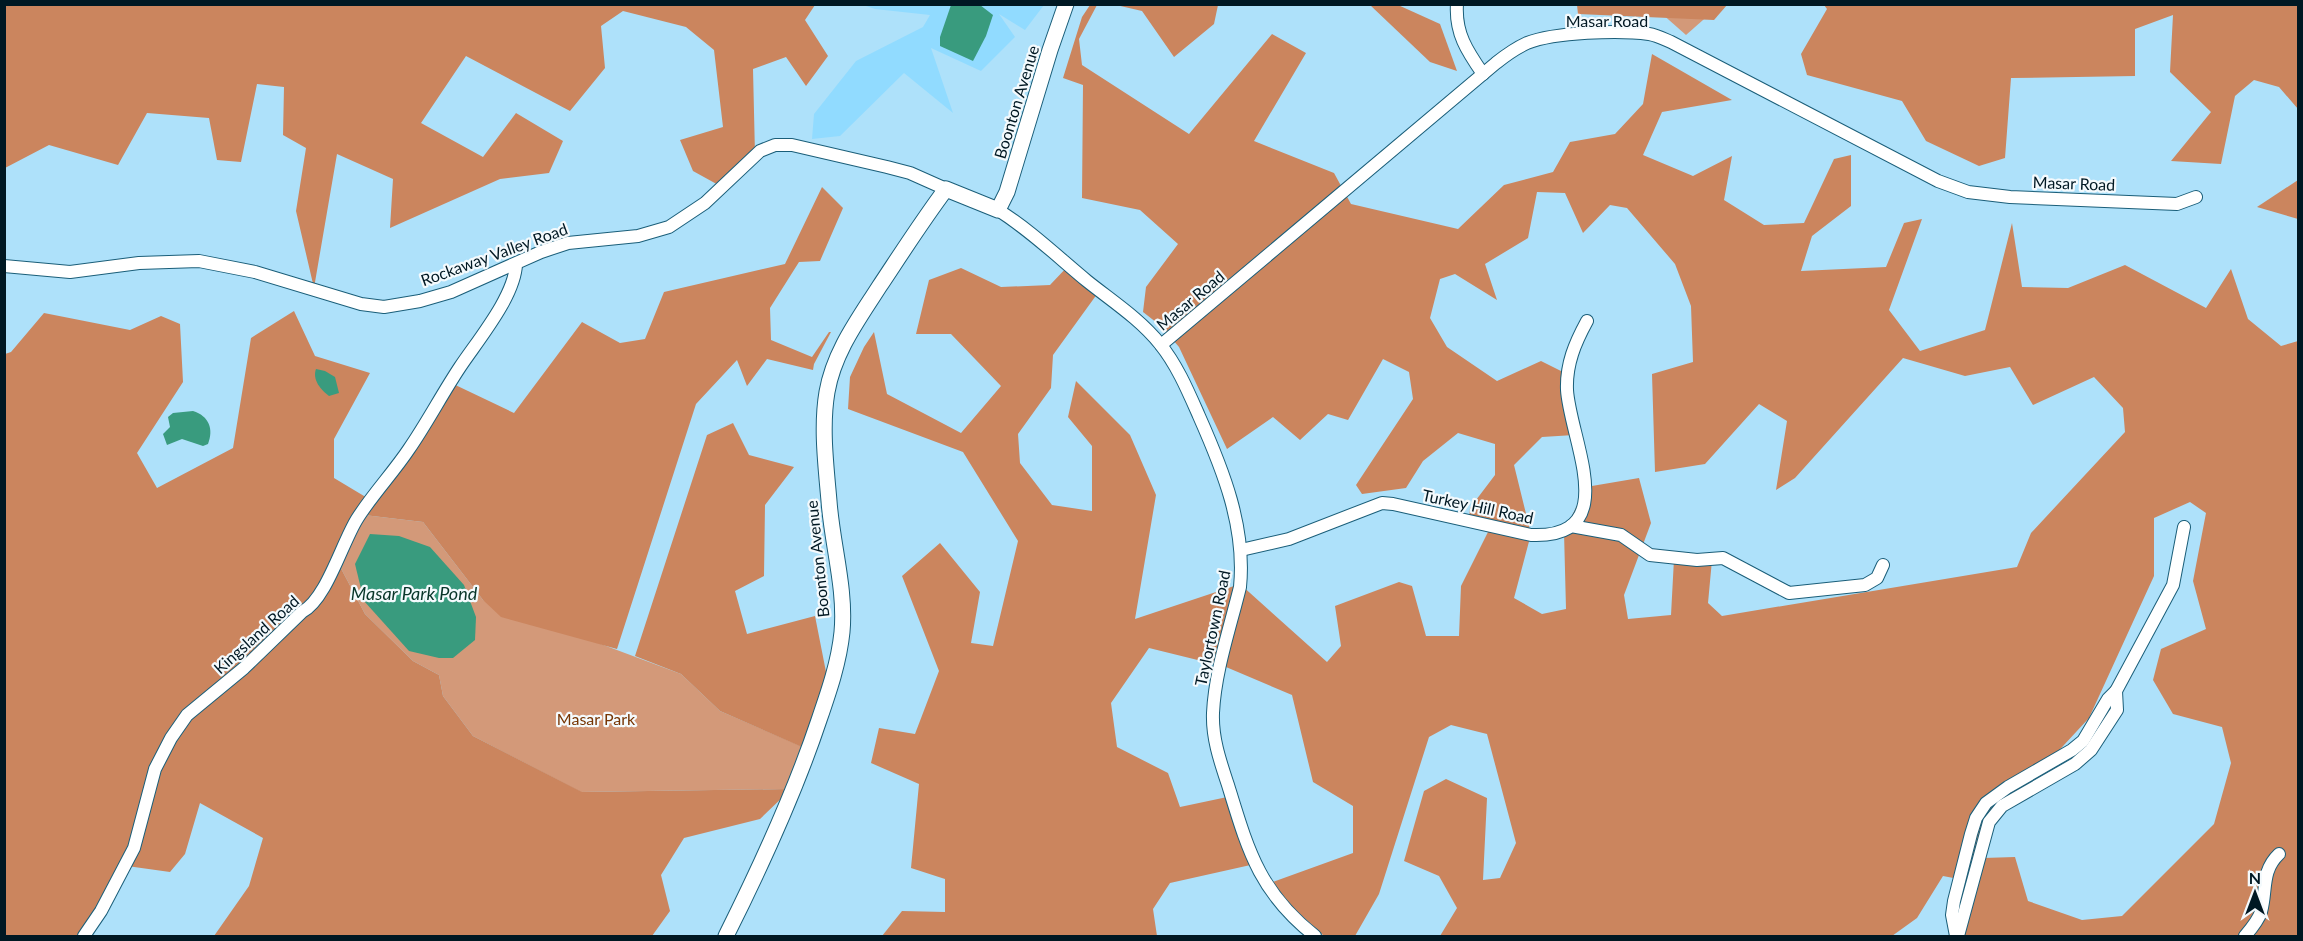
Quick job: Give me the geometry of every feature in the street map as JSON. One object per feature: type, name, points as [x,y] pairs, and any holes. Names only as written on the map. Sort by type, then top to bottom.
[{"type":"main road","name":"Boonton Avenue","points":[[998,210],[1007,192],[1066,4]]},
{"type":"main road","name":"Boonton Avenue","points":[[726,936],[780,826],[797,784],[833,677],[838,654],[843,614],[825,459],[826,402],[833,369],[847,337],[946,189]]},
{"type":"main road","name":"Rockaway Valley Road","points":[[946,189],[998,210]]},
{"type":"street","points":[[1457,4],[1457,27],[1460,39],[1483,74]]},
{"type":"street","name":"Masar Road","points":[[1161,345],[1510,52],[1548,37],[1608,33],[1651,34],[1671,42],[1938,181],[1968,192],[2010,197],[2177,204],[2196,197]]},
{"type":"street","name":"Rockaway Valley Road","points":[[4,266],[70,272],[139,263],[199,261],[255,272],[361,304],[384,307],[420,301],[451,292],[541,252],[568,243],[638,236],[669,227],[705,203],[760,151],[775,145],[792,145],[887,167],[910,173],[946,189]]},
{"type":"street","name":"Taylortown Road","points":[[998,210],[1030,233],[1141,324],[1161,345],[1177,369],[1218,458],[1241,550],[1240,587],[1214,698],[1213,731],[1216,750],[1248,852],[1278,901],[1315,936]]},
{"type":"street","name":"Kingsland Road","points":[[84,936],[101,911],[134,848],[155,769],[171,738],[188,715],[244,668],[303,612],[312,607],[357,519],[411,447],[456,372],[504,302],[512,284],[516,264]]},
{"type":"street","points":[[1587,321],[1572,351],[1568,373],[1569,408],[1581,455],[1586,489],[1581,512],[1571,526],[1621,535],[1650,555],[1697,560],[1724,558],[1789,593],[1865,585],[1877,578],[1883,565]]},
{"type":"street","name":"Turkey Hill Road","points":[[1241,550],[1289,539],[1382,503],[1531,535],[1556,535],[1571,526]]},
{"type":"street","points":[[1957,936],[1952,915],[1954,901],[1976,818],[1986,803],[2008,787],[2059,758],[2082,741],[2108,699],[2116,691],[2172,585],[2184,528]]},
{"type":"street","points":[[1957,936],[1989,822],[2002,806],[2066,770],[2086,756],[2095,746],[2117,710],[2116,691]]},
{"type":"street","points":[[2059,758],[2066,770]]},
{"type":"street","points":[[1973,828],[1986,831]]},
{"type":"street","points":[[2245,936],[2259,918],[2266,871],[2272,860],[2279,854]]},
{"type":"shaded area","points":[[1218,4],[1214,24],[1174,57],[1142,11],[1116,5]]},
{"type":"shaded area","points":[[1577,4],[1727,5],[1714,20],[1578,14]]},
{"type":"shaded area","points":[[5,5],[815,5],[805,20],[828,56],[806,86],[786,57],[753,69],[755,155],[722,187],[693,171],[680,140],[723,127],[714,50],[686,27],[623,11],[601,26],[605,68],[570,111],[466,56],[421,123],[483,157],[516,113],[563,141],[549,173],[500,179],[390,228],[393,179],[337,154],[314,288],[296,211],[306,148],[283,135],[284,87],[257,84],[241,162],[217,160],[209,118],[147,113],[118,165],[49,145],[5,168]]},
{"type":"shaded area","points":[[863,5],[1044,5],[1025,30],[999,14],[1015,37],[981,71],[931,48],[953,113],[904,73],[840,136],[812,139],[814,114],[856,61],[923,27],[930,15],[875,9]]},
{"type":"shaded area","points":[[1090,5],[1097,5],[1079,39],[1082,65],[1189,134],[1272,34],[1306,53],[1254,141],[1334,173],[1351,204],[1458,229],[1504,185],[1553,172],[1570,142],[1615,134],[1643,104],[1652,54],[1732,100],[1662,112],[1643,155],[1693,176],[1732,156],[1724,200],[1764,225],[1804,223],[1834,159],[1851,155],[1851,206],[1812,236],[1801,271],[1886,267],[1904,223],[1922,219],[1889,310],[1920,351],[1985,330],[2012,223],[2022,287],[2068,288],[2125,265],[2206,308],[2231,269],[2248,319],[2281,346],[2298,341],[2298,936],[1962,936],[1983,858],[2015,857],[2028,901],[2082,920],[2122,916],[2214,824],[2231,763],[2222,727],[2173,714],[2153,680],[2161,649],[2206,629],[2193,581],[2206,513],[2190,502],[2154,518],[2154,576],[2089,718],[2014,799],[1987,817],[1969,881],[1943,876],[1917,918],[1892,936],[1440,936],[1457,908],[1439,876],[1404,861],[1424,791],[1446,779],[1487,798],[1483,880],[1500,878],[1516,843],[1487,734],[1451,725],[1429,737],[1379,894],[1355,936],[1324,936],[1267,884],[1353,853],[1353,806],[1313,782],[1292,695],[1226,667],[1149,648],[1111,703],[1117,747],[1168,773],[1180,807],[1232,796],[1255,864],[1170,883],[1153,909],[1157,936],[882,936],[902,911],[945,912],[945,879],[911,868],[919,784],[871,763],[879,728],[915,734],[939,671],[902,576],[940,543],[980,592],[971,643],[993,646],[1018,541],[963,452],[848,409],[850,377],[874,332],[887,394],[961,433],[1001,386],[951,334],[916,334],[929,280],[961,268],[1001,287],[1050,285],[1069,265],[1100,290],[1053,355],[1051,388],[1018,434],[1020,463],[1052,505],[1092,511],[1092,446],[1068,417],[1076,381],[1130,435],[1156,495],[1135,619],[1240,584],[1327,662],[1341,646],[1335,606],[1399,582],[1412,586],[1426,636],[1459,636],[1461,586],[1491,526],[1469,520],[1470,508],[1495,475],[1495,444],[1458,433],[1423,461],[1406,488],[1362,494],[1356,485],[1413,399],[1409,372],[1383,359],[1348,420],[1328,414],[1300,440],[1273,417],[1227,449],[1179,347],[1161,326],[1143,312],[1146,287],[1178,244],[1140,210],[1082,198],[1083,85],[1063,78],[1082,17]],"holes":[[[1537,192],[1565,193],[1583,233],[1610,205],[1627,208],[1675,264],[1691,306],[1693,362],[1652,374],[1655,472],[1705,464],[1759,404],[1787,421],[1776,490],[1795,478],[1903,358],[1965,376],[2010,367],[2033,405],[2094,377],[2123,408],[2125,432],[2031,533],[2017,567],[1722,616],[1708,603],[1712,560],[1674,559],[1671,615],[1628,619],[1624,595],[1651,523],[1639,478],[1586,487],[1564,532],[1566,609],[1542,614],[1514,598],[1531,534],[1514,465],[1542,437],[1574,435],[1567,374],[1541,361],[1497,381],[1447,347],[1430,318],[1440,279],[1455,274],[1497,300],[1485,264],[1528,238]]]},
{"type":"shaded area","points":[[1370,5],[1398,5],[1440,24],[1457,71],[1430,62]]},
{"type":"shaded area","points":[[1824,5],[2298,5],[2298,109],[2279,87],[2254,80],[2235,96],[2221,164],[2171,161],[2211,112],[2170,72],[2173,15],[2135,29],[2135,76],[2011,78],[2005,158],[1979,166],[1926,141],[1902,101],[1807,75],[1801,54],[1827,9]]},
{"type":"shaded area","points":[[2298,180],[2298,219],[2257,207]]},
{"type":"shaded area","points":[[822,187],[843,208],[820,261],[799,262],[770,308],[771,340],[812,357],[831,332],[813,370],[767,359],[747,386],[737,360],[696,404],[617,649],[501,617],[483,600],[423,522],[364,515],[336,559],[365,614],[413,661],[439,675],[443,696],[473,736],[582,792],[788,789],[802,747],[720,711],[681,674],[635,656],[707,435],[733,423],[749,455],[794,467],[765,505],[764,576],[735,591],[747,634],[815,616],[827,677],[787,793],[760,819],[684,838],[661,875],[670,911],[652,936],[214,936],[249,886],[263,838],[200,803],[185,854],[170,872],[127,866],[81,936],[5,936],[5,354],[11,352],[44,313],[130,330],[161,316],[180,324],[183,382],[137,453],[157,488],[233,448],[251,338],[294,311],[315,356],[370,373],[334,439],[334,478],[369,499],[447,381],[514,413],[582,322],[620,343],[645,339],[664,292],[785,264]]},
{"type":"green space","points":[[1652,5],[1720,5],[1686,35]]},
{"type":"green space","name":"Masar Park","points":[[364,515],[423,522],[483,600],[681,674],[720,711],[803,747],[788,789],[581,792],[473,736],[443,696],[439,675],[413,661],[365,614],[336,559]]},
{"type":"water","points":[[951,5],[980,5],[993,15],[986,36],[973,61],[940,46],[940,37]]},
{"type":"water","points":[[316,369],[335,377],[339,393],[329,396],[323,391],[316,381]]},
{"type":"water","points":[[193,411],[203,416],[209,424],[208,444],[203,446],[182,439],[167,445],[163,434],[170,427],[168,417],[173,413]]},
{"type":"water","name":"Masar Park Pond","points":[[370,534],[399,536],[430,547],[464,585],[476,617],[475,640],[453,658],[439,658],[409,651],[364,601],[355,564]]}]
